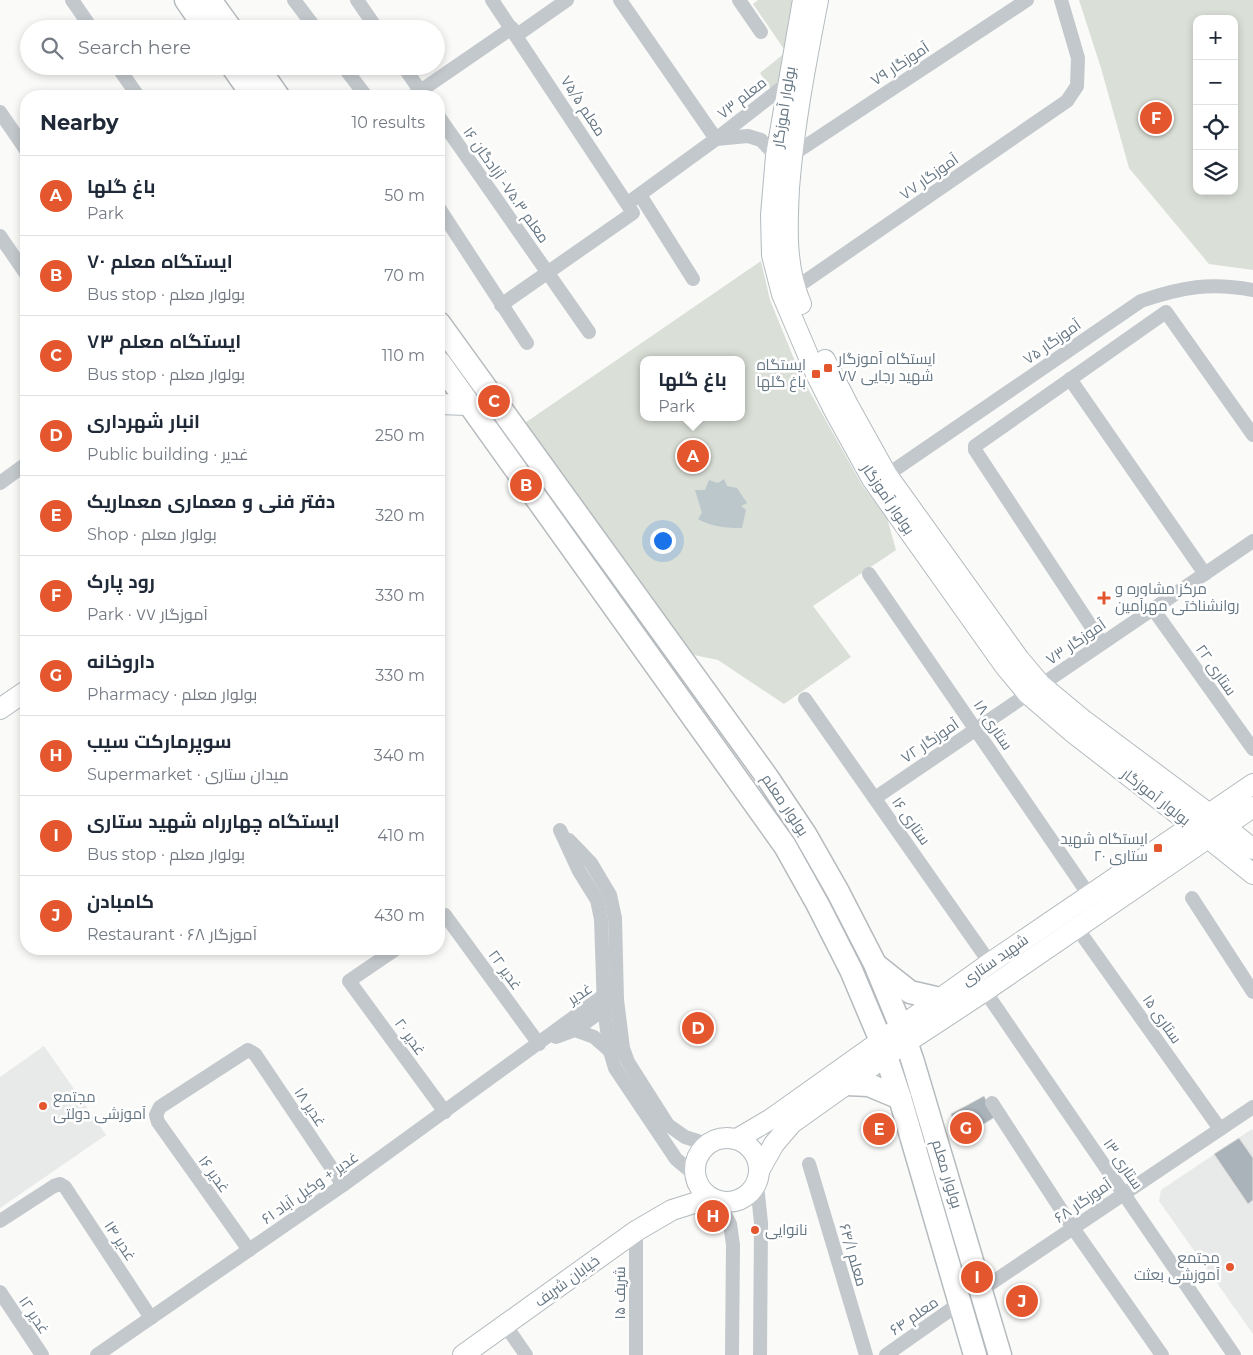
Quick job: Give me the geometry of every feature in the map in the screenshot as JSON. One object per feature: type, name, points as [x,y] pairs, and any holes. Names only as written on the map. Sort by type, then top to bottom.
[{"type":"main road","points":[[186,0],[200,20]]},
{"type":"main road","points":[[210,0],[224,20]]},
{"type":"main road","name":"بولوار آموزگار","points":[[803,0],[788,83],[784,155],[788,252],[794,289],[828,368],[888,475],[1019,659],[1034,690]]},
{"type":"main road","name":"بولوار آموزگار","points":[[818,0],[802,86],[771,215],[772,255],[782,294],[816,374],[835,412],[872,479],[1004,666],[1034,690],[1082,719],[1200,819],[1225,826],[1253,849]]},
{"type":"main road","points":[[238,75],[249,90]]},
{"type":"main road","points":[[263,75],[274,90]]},
{"type":"main road","name":"بولوار معلم","points":[[445,331],[767,777],[805,834],[875,964],[904,1034],[1000,1355]]},
{"type":"main road","name":"بولوار معلم","points":[[445,371],[784,846],[818,905],[851,970],[883,1048],[900,1098],[975,1355]]},
{"type":"main road","points":[[445,404],[468,405]]},
{"type":"main road","points":[[0,709],[20,695]]},
{"type":"main road","name":"شهید ستاری","points":[[904,1034],[940,999],[990,963],[1253,784]]},
{"type":"main road","name":"شهید ستاری","points":[[737,1139],[904,1034],[985,991],[1253,807]]},
{"type":"main road","name":"بولوار آموزگار","points":[[1200,819],[1208,838],[1253,874]]},
{"type":"main road","points":[[875,964],[910,992],[940,999]]},
{"type":"main road","name":"شهید ستاری","points":[[758,1177],[774,1144],[792,1123],[846,1084],[883,1048]]},
{"type":"main road","points":[[846,1084],[870,1085],[900,1098]]},
{"type":"main road","points":[[721,1138],[737,1139],[754,1150],[758,1177],[747,1197],[733,1203],[714,1200],[695,1176],[697,1157],[707,1144],[721,1138]]},
{"type":"main road","name":"خیابان شریف","points":[[672,1210],[695,1176]]},
{"type":"main road","name":"خیابان شریف","points":[[463,1355],[636,1231],[672,1210],[714,1200]]},
{"type":"street","points":[[72,0],[86,20]]},
{"type":"street","points":[[294,0],[309,20]]},
{"type":"street","points":[[357,0],[371,20]]},
{"type":"street","name":"معلم ۷۵/۵","points":[[492,0],[628,204]]},
{"type":"street","points":[[426,90],[514,31],[567,0]]},
{"type":"street","points":[[620,0],[716,139],[748,136],[761,140],[784,155]]},
{"type":"street","points":[[739,0],[761,32]]},
{"type":"street","name":"۷۹ آموزگار","points":[[784,155],[1027,0]]},
{"type":"street","name":"۷۷ آموزگار","points":[[794,289],[1067,101],[1077,86],[1078,58],[1061,0]]},
{"type":"street","points":[[124,75],[134,90]]},
{"type":"street","points":[[350,75],[361,90]]},
{"type":"street","points":[[408,75],[416,90]]},
{"type":"street","name":"معلم ۷۳","points":[[628,204],[788,83]]},
{"type":"street","points":[[0,112],[20,141]]},
{"type":"street","name":"معلم ۷۵.۳- آزادگان ۱۶","points":[[445,126],[589,332]]},
{"type":"street","points":[[640,195],[693,280]]},
{"type":"street","points":[[501,305],[633,213],[628,204]]},
{"type":"street","points":[[445,217],[527,343]]},
{"type":"street","points":[[0,236],[20,265]]},
{"type":"street","name":"آموزگار ۷۵","points":[[888,475],[1141,301],[1188,287],[1229,285],[1253,290]]},
{"type":"street","points":[[1102,644],[974,446],[977,442],[1166,312],[1253,435]]},
{"type":"street","points":[[1070,379],[1205,574]]},
{"type":"street","points":[[2,478],[20,468]]},
{"type":"street","name":"۷۳ آموزگار","points":[[1034,690],[1253,541]]},
{"type":"street","name":"ستاری ۱۸","points":[[869,574],[1089,895]]},
{"type":"street","name":"ستاری ۲۲","points":[[1153,609],[1253,749]]},
{"type":"street","name":"۷۲ آموزگار","points":[[875,798],[1034,690]]},
{"type":"street","name":"ستاری ۱۶","points":[[805,699],[990,963]]},
{"type":"street","points":[[695,1176],[676,1159],[615,1068],[610,1050],[604,1003],[601,919],[597,900],[579,871],[560,830],[591,864],[610,895],[615,918],[617,1000],[623,1048],[628,1062],[668,1125],[685,1137],[707,1144]]},
{"type":"street","points":[[1192,898],[1253,992]]},
{"type":"street","name":"غدیر ۲۲","points":[[445,921],[539,1044]]},
{"type":"street","name":"ستاری ۱۵","points":[[1077,928],[1220,1129]]},
{"type":"street","name":"غدیر ۲۰","points":[[387,955],[349,981],[445,1112]]},
{"type":"street","name":"ستاری ۱۳","points":[[985,991],[1234,1355]]},
{"type":"street","name":"غدیر","points":[[539,1044],[604,1003],[617,1000]]},
{"type":"street","name":"غدیر","points":[[539,1044],[575,1030],[604,1003]]},
{"type":"street","points":[[575,1030],[594,1037],[610,1050]]},
{"type":"street","name":"غدیر + وکیل آباد ۶۱","points":[[97,1355],[343,1185],[539,1044]]},
{"type":"street","name":"غدیر ۱۸","points":[[156,1115],[160,1107],[248,1050],[255,1054],[343,1185]]},
{"type":"street","points":[[992,1103],[1073,1228],[1162,1355]]},
{"type":"street","name":"آموزگار ۶۸","points":[[981,1290],[1253,1107]]},
{"type":"street","name":"غدیر ۱۶","points":[[156,1115],[158,1122],[249,1250]]},
{"type":"street","name":"معلم ۶۴/۱","points":[[809,1164],[866,1355]]},
{"type":"street","points":[[758,1177],[761,1223],[760,1355]]},
{"type":"street","name":"غدیر ۱۴","points":[[0,1221],[54,1186],[60,1184],[65,1187],[151,1318]]},
{"type":"street","points":[[714,1200],[730,1224],[733,1245],[732,1355]]},
{"type":"street","name":"شریف ۱۵","points":[[636,1231],[636,1355]]},
{"type":"street","name":"غدیر ۱۲","points":[[0,1292],[42,1355]]},
{"type":"street","name":"معلم ۶۴","points":[[886,1355],[960,1303]]},
{"type":"street","points":[[506,1326],[526,1355]]},
{"type":"shaded area","points":[[758,0],[800,0],[785,79],[771,89],[760,73],[786,52],[753,4]]},
{"type":"shaded area","points":[[1079,0],[1253,0],[1253,270],[1209,264],[1129,168],[1101,68]]},
{"type":"shaded area","points":[[761,261],[770,300],[801,376],[862,485],[887,518],[896,550],[813,606],[851,657],[784,704],[718,660],[689,654],[519,427]]},
{"type":"shaded area","points":[[724,479],[727,486],[737,488],[747,503],[741,506],[746,510],[742,528],[709,524],[698,519],[702,513],[695,490],[705,490],[709,480],[718,483]]},
{"type":"shaded area","name":"مجتمع آموزشی دولتی","points":[[44,1046],[106,1135],[0,1208],[0,1077]]},
{"type":"shaded area","name":"مجتمع آموزشی بعثت","points":[[1252,1129],[1253,1334],[1159,1201],[1161,1190]]},
{"type":"building","points":[[984,1096],[995,1117],[958,1140],[951,1114]]},
{"type":"building","points":[[1239,1138],[1253,1158],[1253,1200],[1248,1204],[1214,1154]]},
{"type":"place","name":"رود پارک","points":[[1156,118]]},
{"type":"place","name":"ایستگاه آموزگار شهید رجایی ۷۷","points":[[828,368]]},
{"type":"place","name":"ایستگاه باغ گلها","points":[[816,374]]},
{"type":"place","name":"ایستگاه معلم ۷۳","points":[[494,401]]},
{"type":"place","name":"باغ گلها","points":[[693,456]]},
{"type":"place","name":"ایستگاه معلم ۷۰","points":[[526,485]]},
{"type":"place","name":"مرکز مشاوره و روانشناختی مهرآمین","points":[[1104,598]]},
{"type":"place","name":"ایستگاه شهید ستاری ۲۰","points":[[1158,848]]},
{"type":"place","name":"انبار شهرداری","points":[[698,1028]]},
{"type":"place","name":"مجتمع آموزشی دولتی","points":[[43,1106]]},
{"type":"place","name":"داروخانه","points":[[966,1128]]},
{"type":"place","name":"دفتر فنی و معماری معماریک","points":[[879,1129]]},
{"type":"place","name":"سوپرمارکت سیب","points":[[713,1216]]},
{"type":"place","name":"نانوایی","points":[[755,1230]]},
{"type":"place","name":"مجتمع آموزشی بعثت","points":[[1230,1267]]},
{"type":"place","name":"ایستگاه چهارراه شهید ستاری","points":[[977,1277]]},
{"type":"place","name":"کامبادن","points":[[1022,1301]]}]
